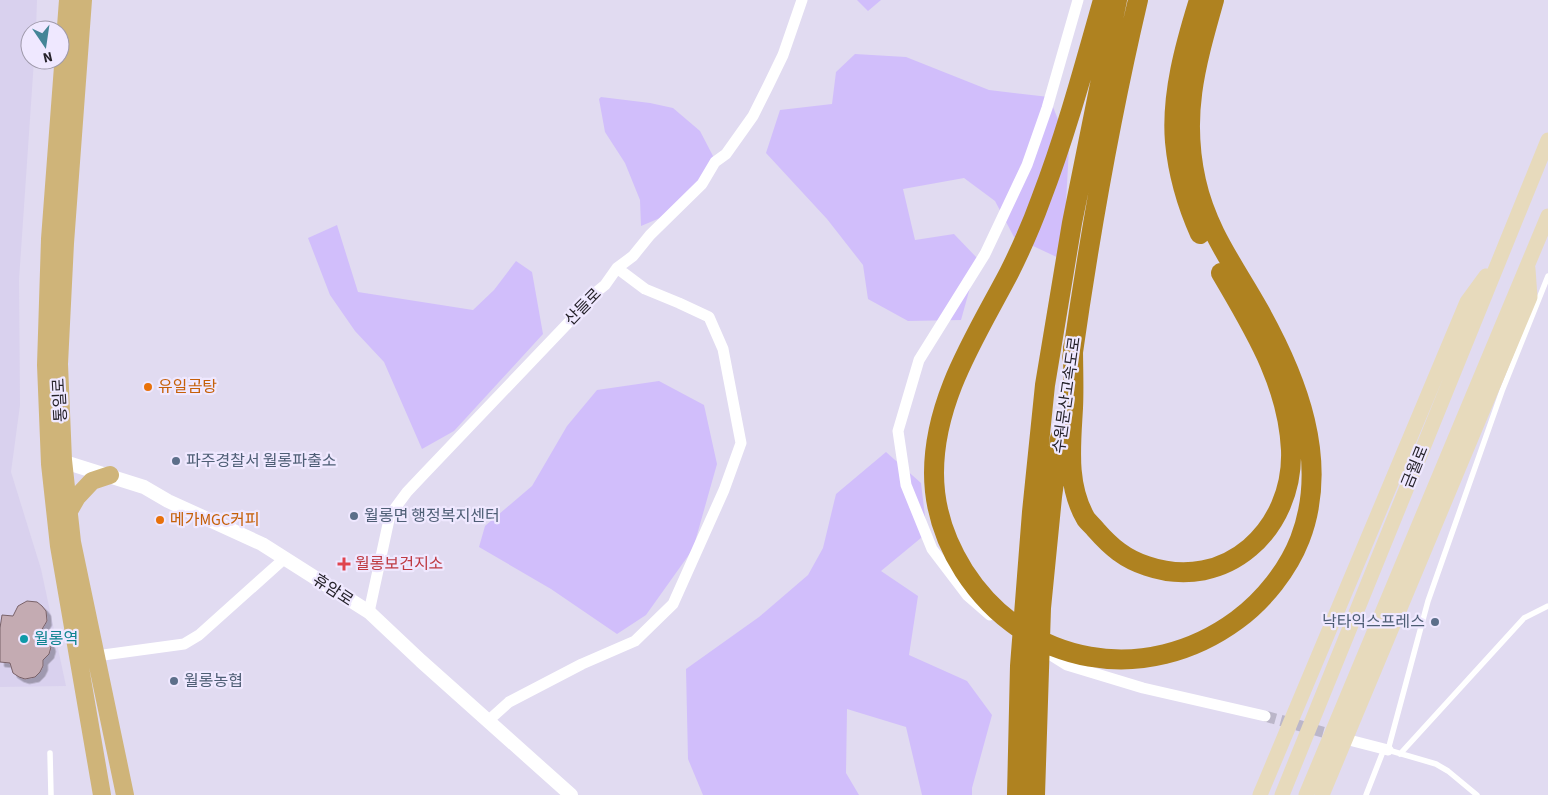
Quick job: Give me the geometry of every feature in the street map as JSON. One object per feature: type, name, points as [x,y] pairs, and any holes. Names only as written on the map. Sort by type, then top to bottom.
[{"type":"highway","points":[[1103,0],[1070,114],[1041,199],[1012,266],[957,371],[942,411],[934,446],[934,478],[942,526],[952,551],[984,597],[1018,626],[1055,647],[1080,655],[1110,660],[1143,659],[1169,654],[1195,645],[1220,632],[1246,613],[1265,595],[1283,572],[1299,541],[1310,508],[1312,476],[1310,446],[1305,417],[1295,385],[1282,353],[1258,308],[1216,238],[1204,211],[1196,183],[1189,120],[1192,89],[1199,54],[1214,0]]},
{"type":"highway","name":"수원문산고속도로","points":[[1035,795],[1038,676],[1033,604],[1032,512],[1045,385],[1072,223],[1117,0]]},
{"type":"highway","name":"수원문산고속도로","points":[[1017,795],[1020,666],[1052,497],[1073,347],[1111,122],[1138,0]]},
{"type":"highway","points":[[1073,347],[1070,463],[1074,489],[1086,519],[1107,543],[1120,554],[1136,563],[1161,571],[1181,574],[1200,572],[1218,566],[1237,558],[1254,544],[1269,528],[1279,510],[1288,484],[1291,452],[1288,420],[1279,384],[1265,352],[1202,238],[1189,208],[1180,176],[1175,141],[1176,95],[1190,28],[1199,0]]},
{"type":"main road","name":"통일로","points":[[68,0],[50,239],[46,365],[56,459],[69,511],[72,542],[125,795]]},
{"type":"main road","name":"통일로","points":[[83,0],[65,243],[56,459],[59,546],[102,795]]},
{"type":"main road","name":"금월로","points":[[1282,795],[1548,140]]},
{"type":"main road","name":"금월로","points":[[1306,795],[1548,216]]},
{"type":"main road","points":[[1260,795],[1467,302],[1501,254]]},
{"type":"main road","points":[[1322,795],[1530,297],[1527,266]]},
{"type":"main road","points":[[69,511],[77,497],[92,482],[110,475]]},
{"type":"street","name":"산들로","points":[[369,612],[390,515],[418,480],[570,321],[584,302],[604,286],[617,268],[633,256],[650,235],[702,184],[715,162],[726,154],[753,116],[768,86],[783,55],[802,0]]},
{"type":"street","points":[[1078,0],[1047,108],[1027,165],[985,254],[919,360],[898,431],[906,485],[932,549],[967,596],[1001,624],[1067,665],[1143,688],[1265,716]]},
{"type":"street","points":[[488,720],[509,702],[582,664],[634,641],[673,604],[724,490],[741,443],[723,349],[710,317],[644,289],[617,268]]},
{"type":"street","name":"휴암로","points":[[56,459],[144,487],[168,501],[262,544],[369,612],[420,661],[571,795]]},
{"type":"street","points":[[96,656],[184,644],[199,635],[285,558]]},
{"type":"street","points":[[1353,740],[1386,750]]},
{"type":"lane","points":[[1366,795],[1386,750],[1428,601],[1502,391],[1548,276]]},
{"type":"lane","points":[[1400,754],[1524,618],[1548,606]]},
{"type":"lane","points":[[1386,750],[1436,764],[1448,771],[1477,795]]},
{"type":"lane","points":[[50,753],[51,795]]},
{"type":"shaded area","points":[[0,0],[37,0],[36,20],[20,20],[20,70],[33,70],[19,280],[20,405],[11,472],[41,569],[66,686],[0,687]]},
{"type":"shaded area","points":[[857,0],[881,0],[868,11]]},
{"type":"shaded area","points":[[855,54],[906,57],[989,90],[1049,97],[1069,147],[1063,260],[1014,237],[995,201],[964,178],[903,189],[915,240],[954,234],[978,259],[961,320],[908,321],[868,299],[863,265],[827,219],[766,153],[780,110],[832,104],[836,72]]},
{"type":"shaded area","points":[[601,97],[673,108],[700,131],[713,156],[694,191],[660,218],[641,226],[640,200],[625,163],[605,132],[599,99]]},
{"type":"shaded area","points":[[337,225],[358,292],[473,310],[494,290],[516,261],[532,272],[543,334],[454,431],[422,449],[384,362],[355,331],[330,295],[308,238]]},
{"type":"shaded area","points":[[659,381],[704,405],[717,464],[693,549],[646,615],[617,634],[551,589],[479,547],[485,526],[532,486],[567,426],[597,390]]},
{"type":"shaded area","points":[[886,452],[921,483],[927,533],[881,571],[918,596],[909,655],[967,681],[992,715],[972,788],[972,795],[922,795],[906,727],[847,709],[846,773],[859,795],[703,795],[688,759],[686,669],[759,617],[808,575],[823,548],[836,494]]},
{"type":"building","name":"월롱역","points":[[27,601],[37,602],[46,611],[47,621],[41,631],[48,637],[51,647],[49,654],[43,660],[40,672],[35,677],[25,679],[13,673],[10,663],[0,662],[0,628],[2,615],[13,616],[18,606]]},
{"type":"tunnel","points":[[1265,716],[1337,736]]},
{"type":"place","name":"유일곰탕","points":[[148,387]]},
{"type":"place","name":"파주경찰서 월롱파출소","points":[[176,461]]},
{"type":"place","name":"월롱면 행정복지센터","points":[[354,516]]},
{"type":"place","name":"메가MGC커피","points":[[160,520]]},
{"type":"place","name":"월롱보건지소","points":[[344,564]]},
{"type":"place","name":"낙타익스프레스","points":[[1435,622]]},
{"type":"place","name":"월롱역","points":[[24,639]]},
{"type":"place","name":"월롱농협","points":[[174,681]]}]
